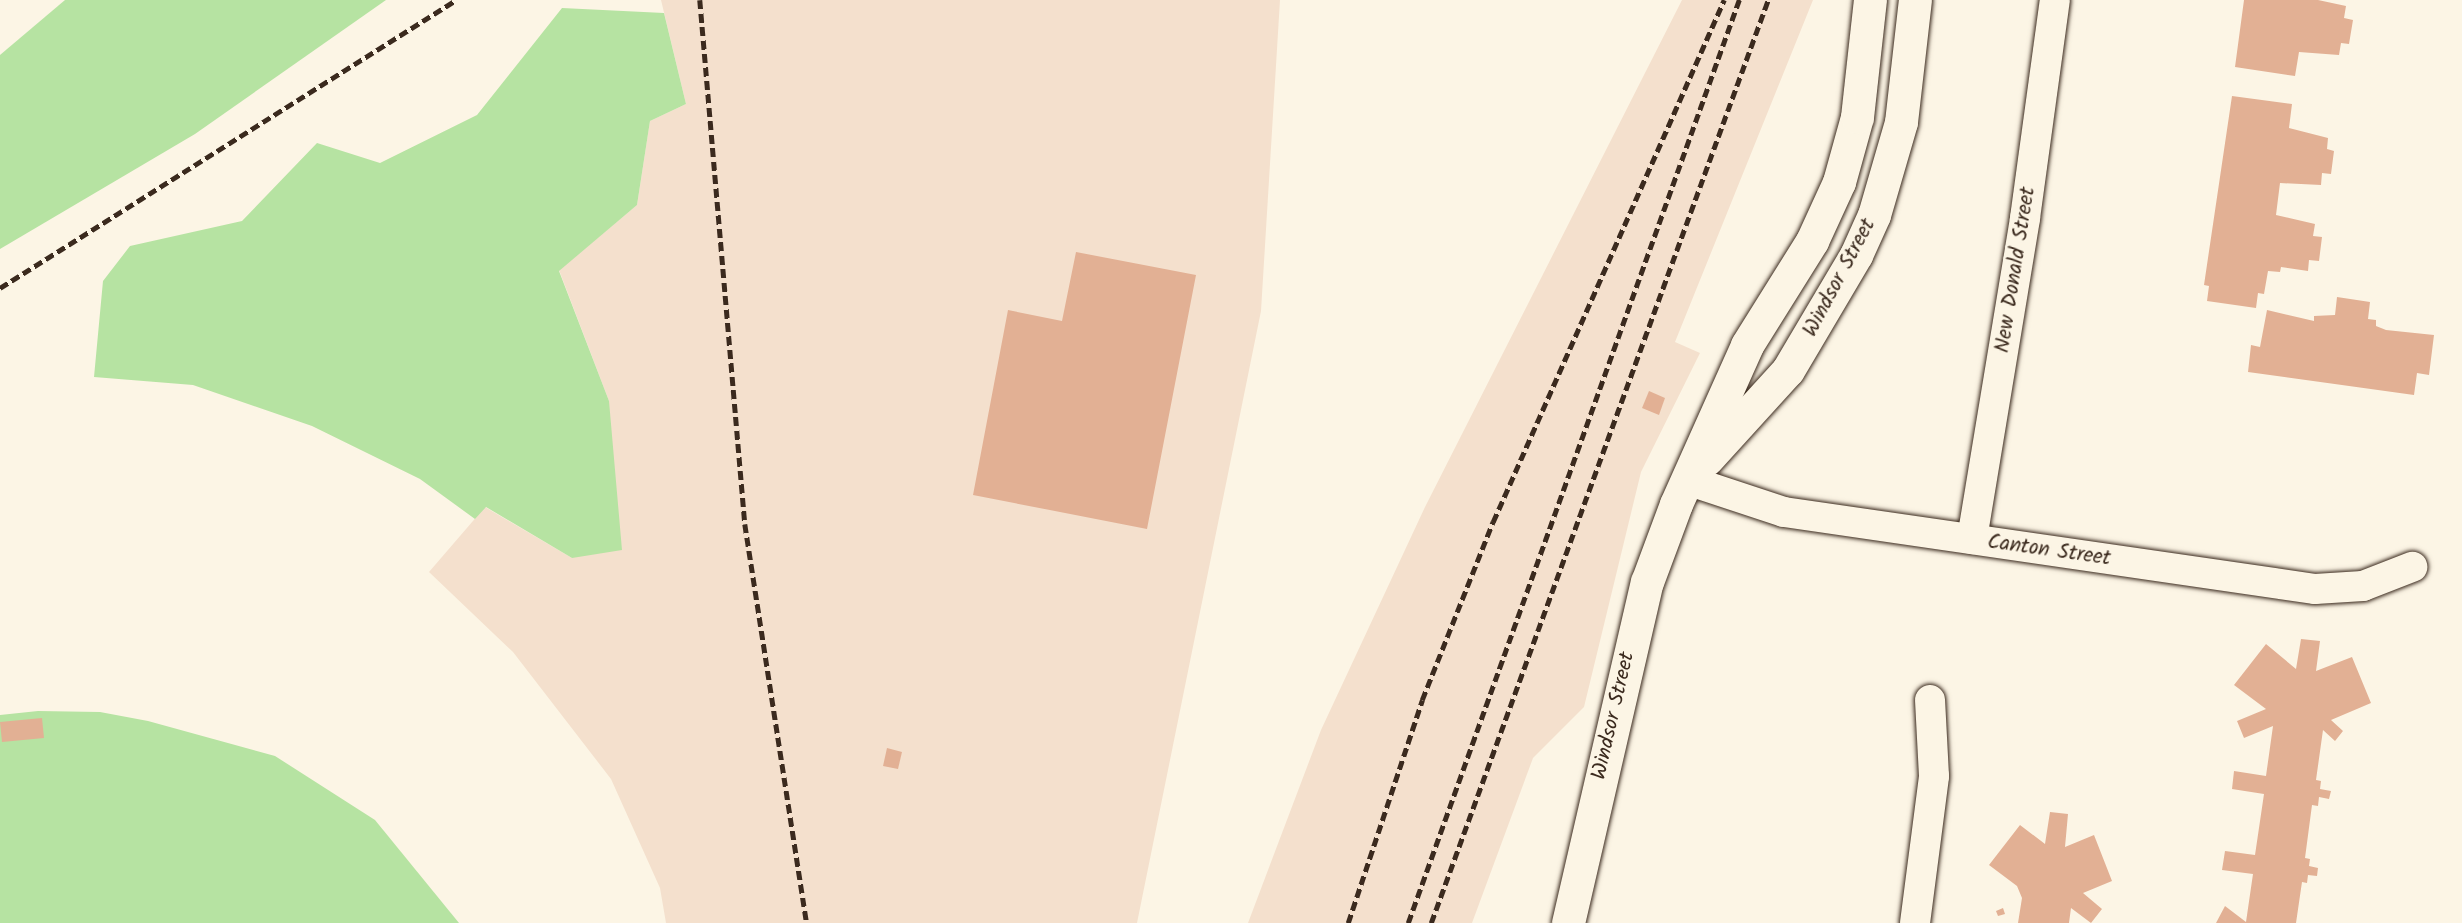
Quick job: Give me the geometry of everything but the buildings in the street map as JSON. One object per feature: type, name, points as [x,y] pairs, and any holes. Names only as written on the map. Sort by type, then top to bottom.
[{"type":"main road","name":"Windsor Street","points":[[1568,923],[1636,621],[1664,532],[1747,345],[1812,242],[1836,190],[1857,117],[1870,0]]},
{"type":"main road","name":"Windsor Street","points":[[1687,480],[1788,370],[1856,255],[1885,182],[1901,122],[1915,0]]},
{"type":"street","name":"New Donald Street","points":[[1972,539],[2025,218],[2055,0]]},
{"type":"street","name":"Canton Street","points":[[1687,480],[1784,512],[2315,589],[2363,586],[2412,567]]},
{"type":"street","points":[[1915,923],[1934,776],[1930,700]]},
{"type":"shaded area","points":[[661,0],[1280,0],[1261,311],[1137,923],[666,923],[660,888],[611,779],[513,652],[429,572],[485,507],[572,558],[609,401],[559,270],[637,205],[650,121],[686,104]]},
{"type":"shaded area","points":[[1682,0],[1813,0],[1675,342],[1700,353],[1641,472],[1584,707],[1533,758],[1472,923],[1248,923],[1321,730],[1425,507]]},
{"type":"green space","points":[[65,0],[386,0],[195,134],[0,249],[0,55]]},
{"type":"green space","points":[[562,8],[664,13],[686,104],[650,121],[637,205],[559,271],[609,401],[622,550],[572,558],[486,507],[475,519],[420,479],[312,426],[193,385],[94,377],[103,281],[130,246],[242,221],[317,143],[380,163],[477,115]]},
{"type":"green space","points":[[38,711],[100,712],[148,721],[275,756],[375,820],[459,923],[0,923],[0,715]]},
{"type":"railway","points":[[0,288],[456,0]]},
{"type":"railway","points":[[700,0],[745,524],[807,923]]},
{"type":"railway","points":[[1348,923],[1422,700],[1493,522],[1724,0]]},
{"type":"railway","points":[[1408,923],[1739,0]]},
{"type":"railway","points":[[1431,923],[1768,0]]}]
